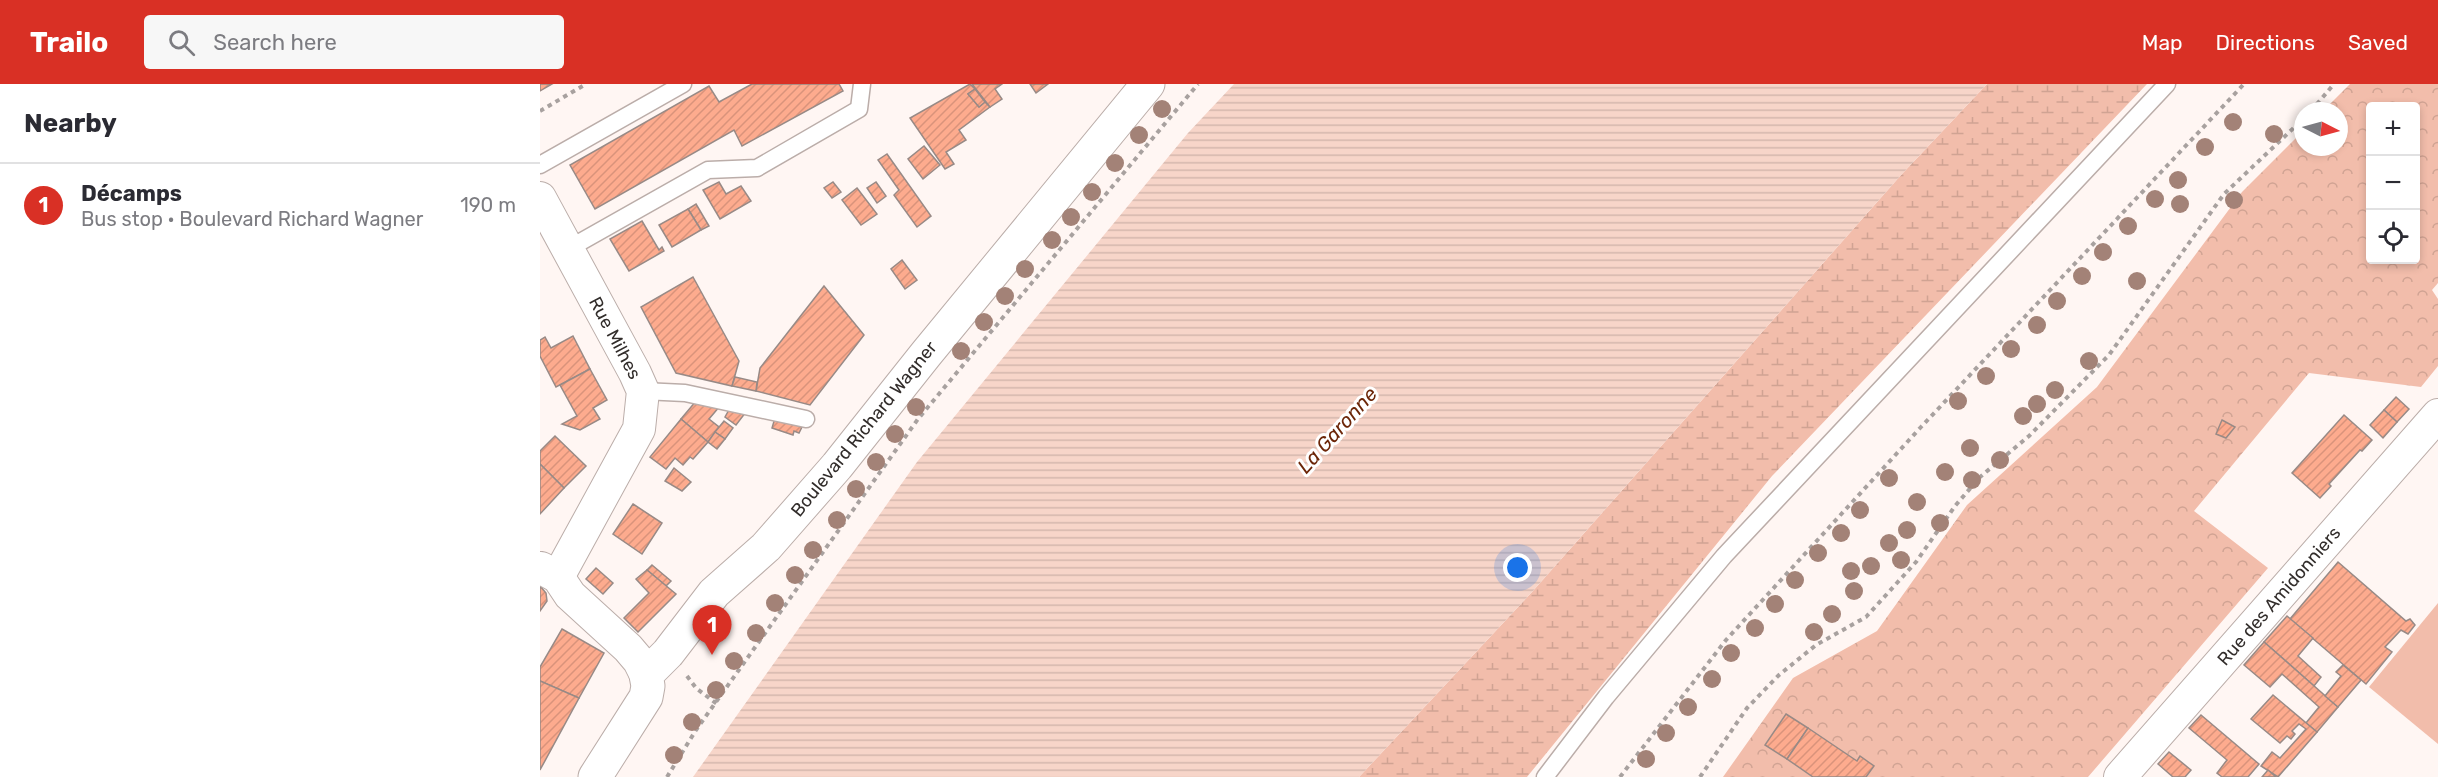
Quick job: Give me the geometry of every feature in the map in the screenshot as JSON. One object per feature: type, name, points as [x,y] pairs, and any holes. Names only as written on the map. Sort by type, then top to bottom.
[{"type":"street","name":"Boulevard Richard Wagner","points":[[646,675],[668,653],[714,593],[766,547],[837,466],[1148,84]]},
{"type":"street","name":"Rue Milhes","points":[[540,198],[635,372],[643,391],[639,429],[549,572]]},
{"type":"street","name":"Rue des Amidonniers","points":[[2120,777],[2438,415]]},
{"type":"street","points":[[549,572],[639,661],[646,675],[648,686],[646,696],[595,777]]},
{"type":"lane","points":[[540,165],[683,84]]},
{"type":"lane","points":[[568,249],[708,170],[757,168],[859,109],[862,84]]},
{"type":"lane","points":[[1545,777],[1606,697],[1724,556],[2167,84]]},
{"type":"lane","points":[[643,391],[685,393],[806,419]]},
{"type":"path","points":[[540,111],[586,84]]},
{"type":"path","points":[[667,777],[696,730],[717,704],[918,419],[1198,84]]},
{"type":"path","points":[[1620,777],[1726,640],[1921,427],[2244,84]]},
{"type":"path","points":[[2319,102],[2334,84]]},
{"type":"path","points":[[1700,777],[1747,708],[1779,675],[1816,645],[1866,617],[1916,561],[1955,506],[1980,477],[2029,436],[2109,355],[2224,194],[2294,128]]},
{"type":"path","points":[[696,688],[717,704]]},
{"type":"green space","points":[[1987,84],[2147,84],[1772,476],[1527,777],[1359,777],[1532,592],[1901,175]]},
{"type":"green space","points":[[2350,84],[2438,84],[2438,283],[2432,290],[2438,299],[2438,366],[2421,387],[2309,373],[2194,511],[2268,568],[2088,777],[1723,777],[1793,678],[1877,631],[1967,505],[2097,387],[2242,192],[2294,140],[2294,156],[2348,156],[2348,102],[2332,102]]},
{"type":"green space","points":[[2438,603],[2438,744],[2369,687]]},
{"type":"water","name":"La Garonne","points":[[1234,84],[1987,84],[1901,175],[1532,592],[1359,777],[693,777],[917,462],[1188,133]]},
{"type":"building","points":[[540,84],[552,84],[540,91]]},
{"type":"building","points":[[752,84],[839,84],[843,91],[742,146],[734,130],[595,209],[570,165],[709,86],[719,102]]},
{"type":"building","points":[[970,84],[975,89],[968,94],[979,107],[985,102],[990,107],[959,130],[966,140],[946,152],[954,164],[945,169],[910,118]]},
{"type":"building","points":[[972,84],[1002,84],[995,89],[1002,99],[990,107]]},
{"type":"building","points":[[1030,84],[1048,84],[1036,93]]},
{"type":"building","points":[[975,89],[985,102],[979,107],[968,94]]},
{"type":"building","points":[[924,146],[940,165],[923,179],[908,159]]},
{"type":"building","points":[[887,154],[931,216],[917,227],[894,195],[899,190],[878,160]]},
{"type":"building","points":[[719,182],[726,194],[741,186],[751,201],[720,219],[703,190]]},
{"type":"building","points":[[833,182],[841,192],[832,198],[824,188]]},
{"type":"building","points":[[876,182],[886,196],[877,203],[867,188]]},
{"type":"building","points":[[857,188],[877,214],[861,225],[842,200]]},
{"type":"building","points":[[696,204],[709,226],[701,230],[688,209]]},
{"type":"building","points":[[688,209],[701,230],[672,247],[659,225]]},
{"type":"building","points":[[642,221],[659,250],[662,247],[664,251],[629,271],[610,239]]},
{"type":"building","points":[[902,260],[917,280],[905,289],[891,269]]},
{"type":"building","points":[[693,277],[739,361],[732,386],[676,373],[641,307]]},
{"type":"building","points":[[824,286],[864,335],[810,405],[756,391],[760,368]]},
{"type":"building","points":[[573,336],[590,369],[556,387],[540,356],[540,340],[545,337],[551,348]]},
{"type":"building","points":[[590,369],[607,400],[593,408],[600,419],[580,430],[562,424],[577,416],[560,385]]},
{"type":"building","points":[[735,377],[757,382],[756,391],[732,386]]},
{"type":"building","points":[[2396,397],[2409,409],[2397,422],[2384,410]]},
{"type":"building","points":[[696,401],[720,406],[709,419],[719,427],[708,442],[681,419]]},
{"type":"building","points":[[730,408],[746,412],[736,425],[725,417]]},
{"type":"building","points":[[2384,410],[2397,422],[2383,438],[2370,425]]},
{"type":"building","points":[[2344,415],[2372,440],[2329,484],[2331,486],[2320,498],[2292,473]]},
{"type":"building","points":[[775,418],[802,427],[799,433],[794,431],[793,435],[772,428]]},
{"type":"building","points":[[681,419],[708,442],[693,459],[690,457],[683,465],[675,458],[666,469],[650,457]]},
{"type":"building","points":[[2222,420],[2235,427],[2226,438],[2216,434]]},
{"type":"building","points":[[724,421],[733,428],[725,439],[715,432]]},
{"type":"building","points":[[715,432],[725,439],[717,449],[708,442]]},
{"type":"building","points":[[555,436],[586,466],[564,488],[540,464],[540,451]]},
{"type":"building","points":[[540,464],[564,488],[540,514]]},
{"type":"building","points":[[674,468],[691,482],[682,491],[665,481]]},
{"type":"building","points":[[633,504],[662,523],[642,554],[613,534]]},
{"type":"building","points":[[2338,562],[2406,621],[2410,619],[2415,625],[2408,634],[2401,630],[2385,647],[2392,652],[2366,684],[2290,619]]},
{"type":"building","points":[[652,565],[671,581],[666,586],[647,570]]},
{"type":"building","points":[[596,568],[613,583],[603,594],[586,579]]},
{"type":"building","points":[[647,570],[676,594],[638,632],[624,618],[649,593],[636,579]]},
{"type":"building","points":[[540,586],[546,593],[547,601],[540,611]]},
{"type":"building","points":[[2287,616],[2313,638],[2298,656],[2321,677],[2314,686],[2264,642]]},
{"type":"building","points":[[562,629],[604,653],[579,698],[540,681],[540,667]]},
{"type":"building","points":[[2264,642],[2338,707],[2317,732],[2306,723],[2319,707],[2282,674],[2270,687],[2244,665]]},
{"type":"building","points":[[2343,665],[2361,680],[2338,707],[2325,696],[2341,676],[2336,672]]},
{"type":"building","points":[[540,681],[579,698],[540,770]]},
{"type":"building","points":[[2273,695],[2317,732],[2278,777],[2261,766],[2272,752],[2280,758],[2306,729],[2299,724],[2292,731],[2295,734],[2291,739],[2287,736],[2280,743],[2251,719]]},
{"type":"building","points":[[1786,714],[1808,728],[1787,759],[1765,745]]},
{"type":"building","points":[[2201,715],[2259,764],[2248,777],[2222,777],[2217,773],[2227,760],[2189,728]]},
{"type":"building","points":[[1808,728],[1857,761],[1860,756],[1874,766],[1866,777],[1813,777],[1787,759]]},
{"type":"building","points":[[2169,752],[2191,770],[2185,777],[2173,777],[2158,764]]},
{"type":"building","points":[[2268,770],[2276,777],[2262,777]]},
{"type":"place","name":"Décamps","points":[[712,655]]}]
